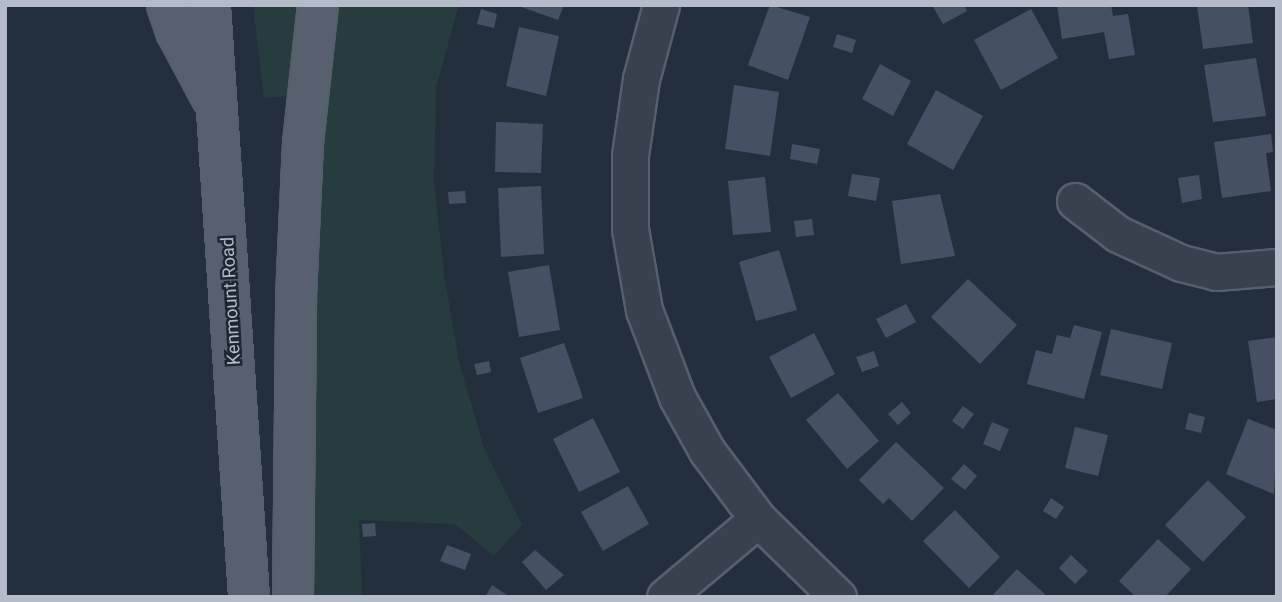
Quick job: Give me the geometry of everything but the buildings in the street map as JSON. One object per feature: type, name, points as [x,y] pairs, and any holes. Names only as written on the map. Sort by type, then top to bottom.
[{"type":"main road","points":[[167,5],[176,32],[219,111]]},
{"type":"main road","name":"Kenmount Road","points":[[210,5],[249,597]]},
{"type":"main road","points":[[293,597],[296,298],[303,143],[318,5]]},
{"type":"street","points":[[661,5],[640,79],[629,155],[630,229],[638,281],[659,356],[684,412],[758,519],[838,597]]},
{"type":"street","points":[[1075,201],[1129,240],[1181,263],[1216,272],[1277,267]]},
{"type":"street","points":[[665,597],[758,519]]},
{"type":"green space","points":[[253,5],[298,5],[288,96],[264,98]]},
{"type":"green space","points":[[331,5],[459,5],[436,87],[434,181],[444,274],[459,362],[484,448],[522,525],[494,556],[455,524],[359,520],[362,597],[310,597],[309,298]]}]
